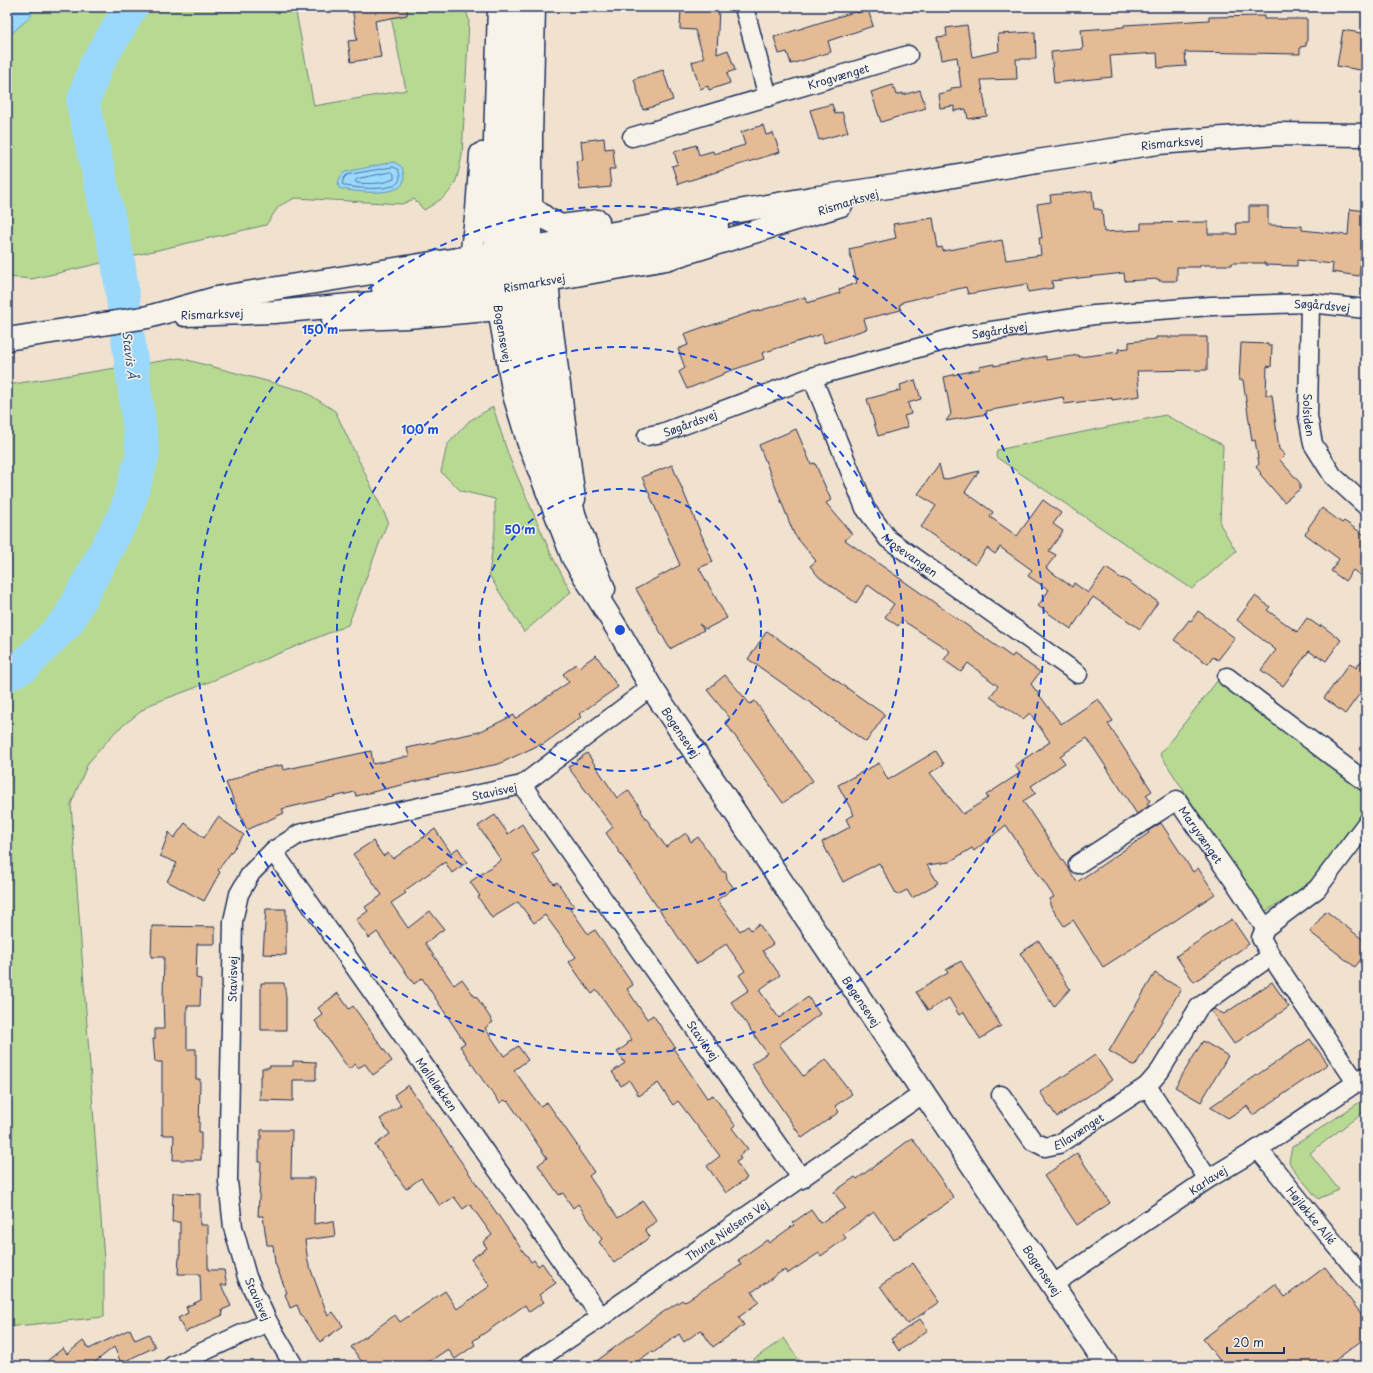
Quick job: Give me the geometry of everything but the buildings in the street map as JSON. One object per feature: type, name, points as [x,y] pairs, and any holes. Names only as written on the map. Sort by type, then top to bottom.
[{"type":"main road","points":[[471,257],[477,210],[489,35],[499,7]]},
{"type":"main road","name":"Bogensevej","points":[[499,7],[493,207],[515,271]]},
{"type":"main road","points":[[514,7],[516,27],[513,204],[515,271],[512,310],[517,351],[526,393],[543,448],[576,520]]},
{"type":"main road","name":"Bogensevej","points":[[534,7],[531,207],[515,271],[514,395],[529,444],[573,558],[621,635],[651,687],[1107,1366]]},
{"type":"main road","name":"Rismarksvej","points":[[515,271],[812,198],[909,184],[1037,161],[1158,143],[1276,134],[1366,135]]},
{"type":"main road","name":"Rismarksvej","points":[[7,339],[148,317],[216,298],[471,257],[515,271],[666,259],[909,184]]},
{"type":"main road","points":[[531,207],[547,219],[561,226],[738,201],[812,198]]},
{"type":"main road","points":[[148,317],[336,320],[407,317],[515,271]]},
{"type":"main road","points":[[148,317],[272,305],[456,277],[515,271]]},
{"type":"main road","points":[[515,271],[550,324],[576,520]]},
{"type":"main road","name":"Bogensevej","points":[[576,520],[621,635]]},
{"type":"street","points":[[744,7],[768,97]]},
{"type":"street","name":"Krogvænget","points":[[632,137],[908,55]]},
{"type":"street","name":"Søgårdsvej","points":[[647,436],[662,433],[812,377],[965,335],[1086,316],[1211,306],[1310,303],[1366,309]]},
{"type":"street","name":"Solsiden","points":[[1310,303],[1308,416],[1313,444],[1333,476],[1366,506]]},
{"type":"street","name":"Mosevangen","points":[[812,377],[865,508],[888,539],[1078,674]]},
{"type":"street","points":[[1227,677],[1366,782]]},
{"type":"street","name":"Stavisvej","points":[[294,1366],[268,1322],[245,1270],[233,1227],[228,1181],[233,921],[239,894],[251,873],[273,851],[299,834],[522,785],[651,687]]},
{"type":"street","name":"Stavisvej","points":[[522,785],[802,1179]]},
{"type":"street","name":"Maryvænget","points":[[1078,864],[1177,800],[1265,928]]},
{"type":"street","points":[[1361,1079],[1271,956],[1261,938],[1265,928],[1317,889],[1366,824]]},
{"type":"street","name":"Mølleløkken","points":[[273,851],[601,1318]]},
{"type":"street","name":"Ellavænget","points":[[1001,1095],[1032,1141],[1045,1147],[1059,1144],[1147,1086],[1160,1071],[1199,1007],[1271,956]]},
{"type":"street","name":"Karlavej","points":[[1052,1285],[1208,1179],[1258,1148],[1361,1079]]},
{"type":"street","points":[[1147,1086],[1208,1179]]},
{"type":"street","name":"Thune Nielsens Vej","points":[[528,1366],[601,1318],[924,1093]]},
{"type":"street","name":"Højløkke Allé","points":[[1258,1148],[1366,1282]]},
{"type":"street","points":[[172,1366],[268,1322]]},
{"type":"green space","points":[[7,7],[295,7],[314,106],[406,90],[389,7],[465,7],[469,20],[462,155],[458,175],[452,188],[447,194],[424,210],[414,199],[402,204],[295,198],[279,206],[266,225],[32,279],[7,277]]},
{"type":"green space","points":[[180,358],[304,391],[335,411],[388,521],[348,625],[149,705],[116,731],[88,763],[71,804],[104,1260],[104,1317],[7,1327],[7,385]]},
{"type":"green space","points":[[493,407],[509,457],[551,554],[571,592],[524,632],[489,575],[495,529],[495,499],[461,491],[441,472],[447,445],[469,421]]},
{"type":"green space","points":[[1165,415],[1223,445],[1220,524],[1236,551],[1192,589],[996,457],[997,450]]},
{"type":"green space","points":[[1218,680],[1366,788],[1366,811],[1311,884],[1263,913],[1160,754]]},
{"type":"green space","points":[[1366,1098],[1366,1110],[1310,1153],[1339,1190],[1318,1199],[1291,1166],[1289,1161],[1292,1147]]},
{"type":"green space","points":[[784,1338],[803,1366],[744,1366]]},
{"type":"water","points":[[7,7],[32,7],[31,16],[11,34],[7,34]]},
{"type":"water","points":[[394,162],[402,167],[404,177],[403,183],[399,187],[383,192],[363,192],[339,188],[339,179],[345,172]]},
{"type":"waterway","name":"Stavis Å","points":[[7,674],[25,665],[68,621],[126,512],[143,454],[118,260],[83,103],[96,65],[131,7]]}]
